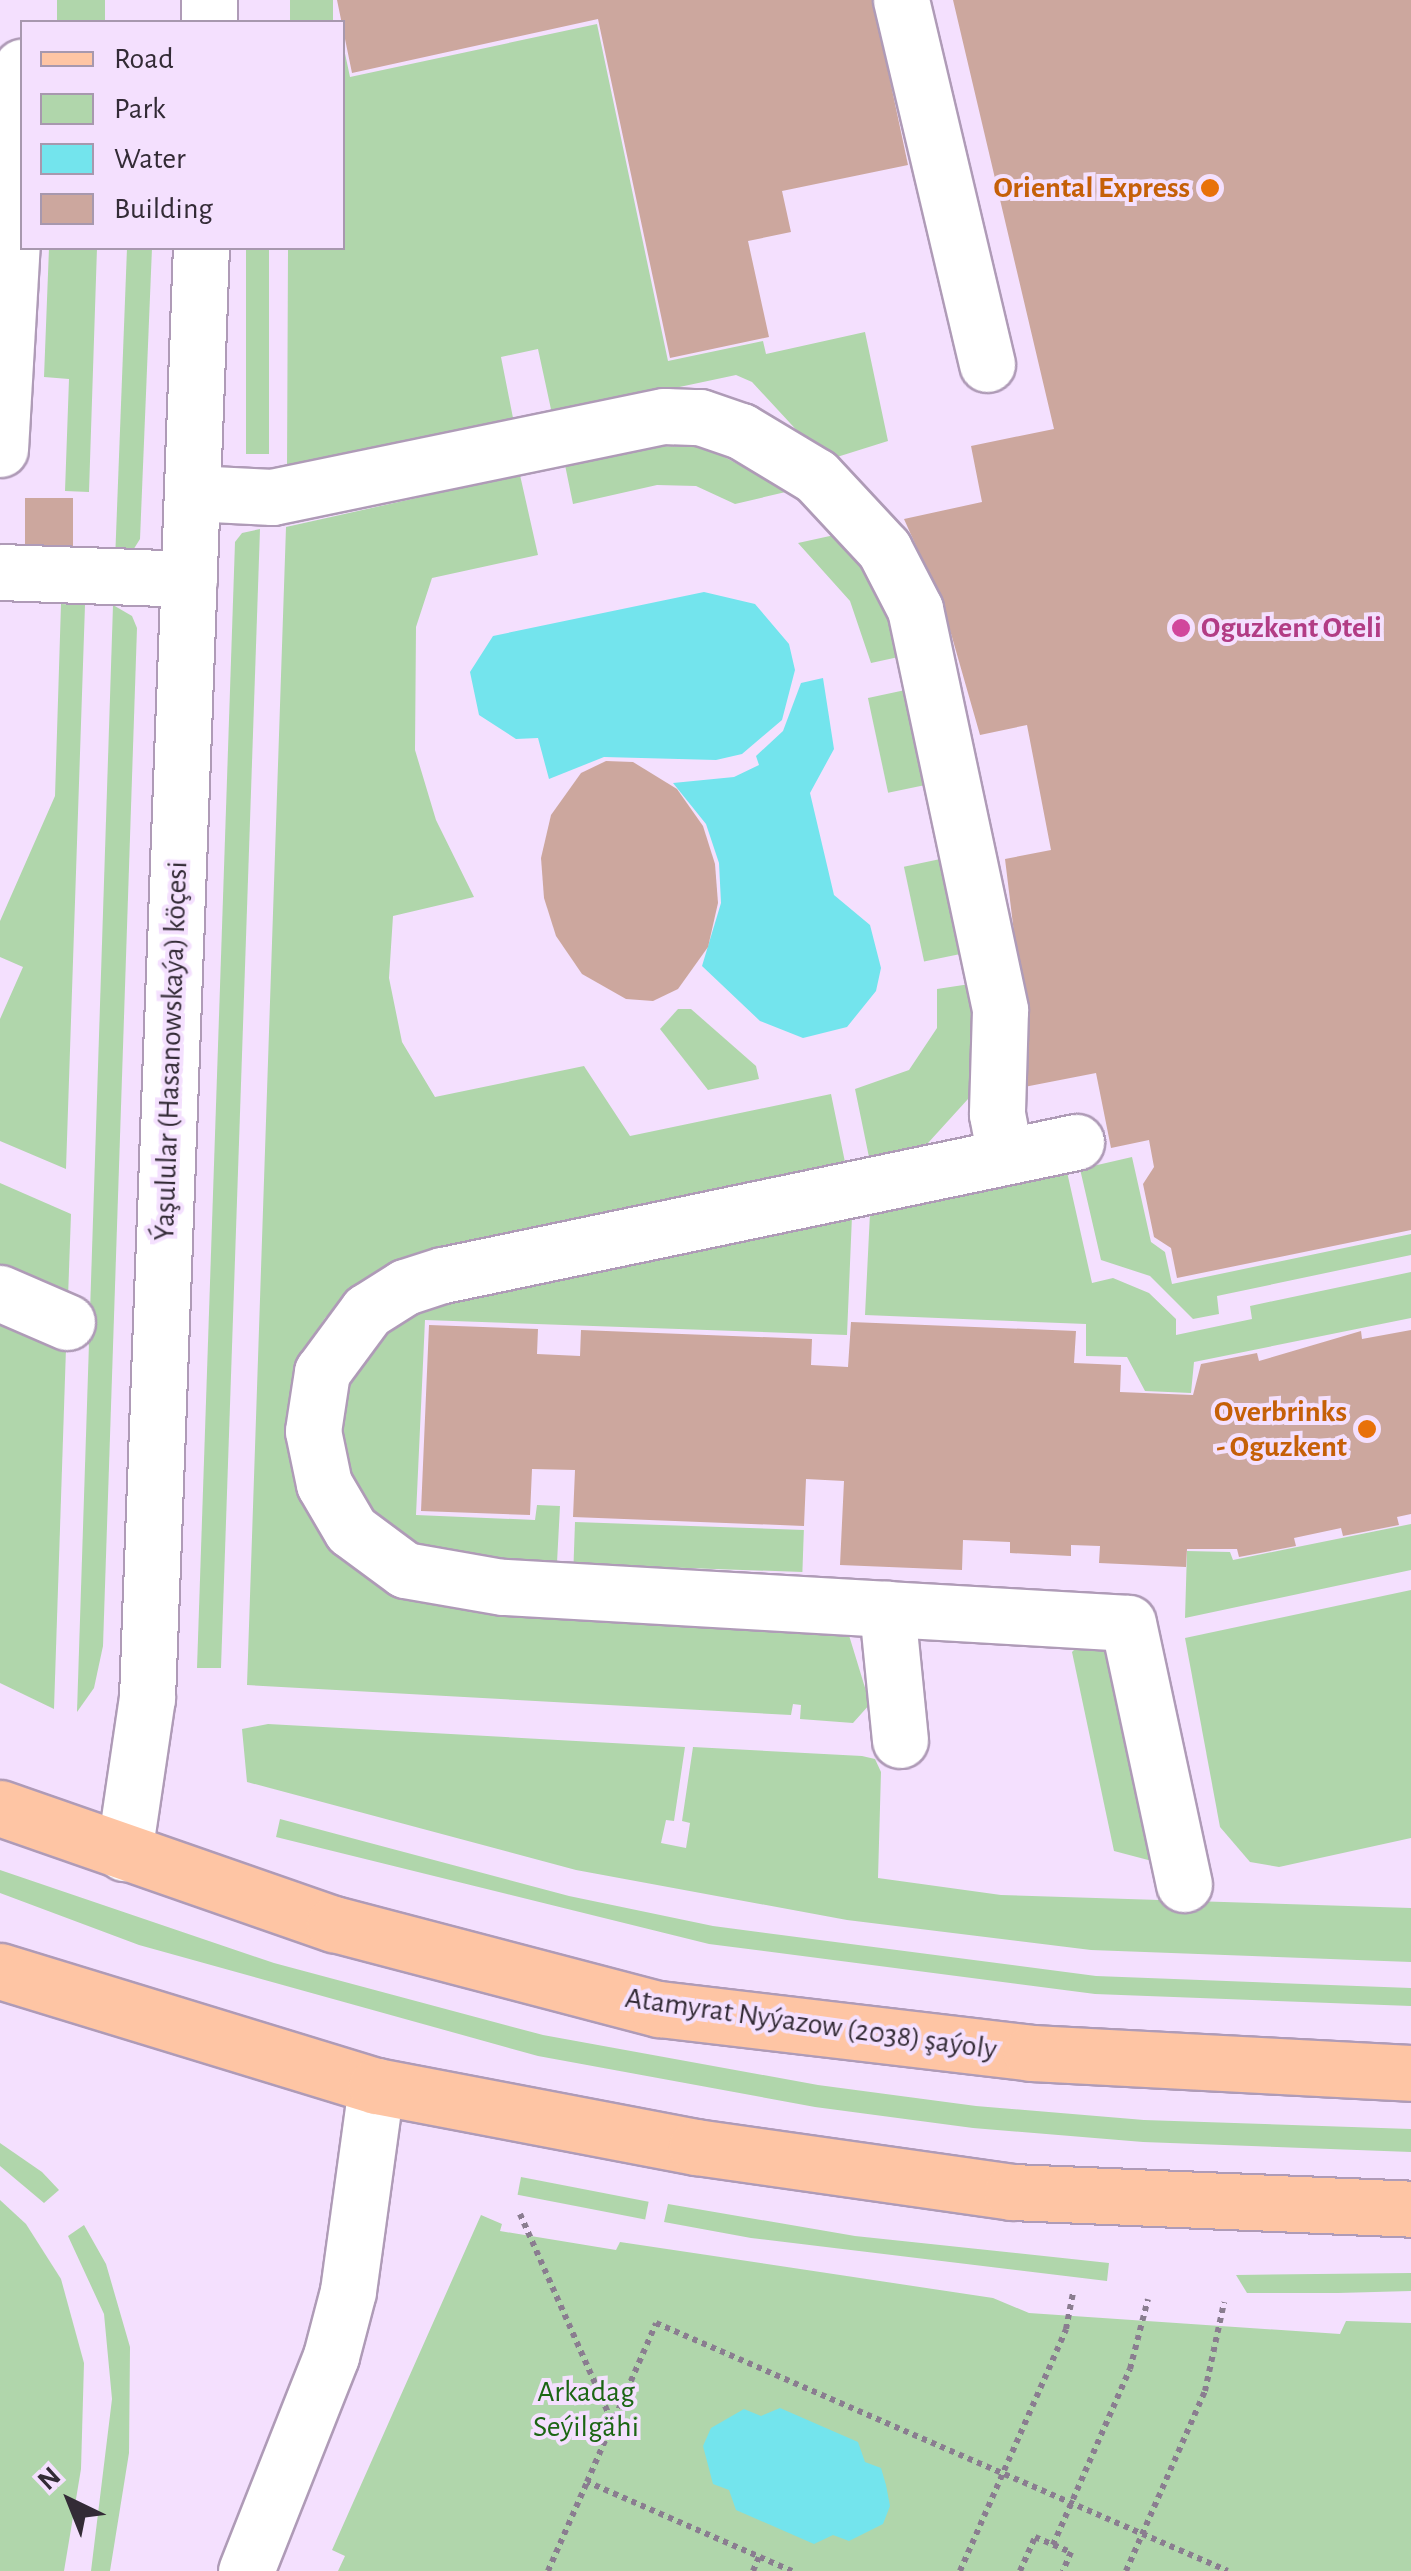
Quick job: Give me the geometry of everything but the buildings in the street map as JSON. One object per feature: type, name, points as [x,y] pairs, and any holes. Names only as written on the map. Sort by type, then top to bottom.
[{"type":"main road","name":"Atamyrat Nyýazow (2038) şaýoly","points":[[0,1808],[334,1924],[658,2009],[1031,2053],[1411,2073]]},
{"type":"main road","points":[[0,1970],[376,2086],[696,2148],[1012,2192],[1411,2208]]},
{"type":"street","points":[[901,0],[987,364]]},
{"type":"street","points":[[0,31],[20,61]]},
{"type":"street","points":[[0,450],[20,96]]},
{"type":"street","name":"Ýaşulular (Hasanowskaýa) köçesi","points":[[124,1853],[147,1698],[201,250]]},
{"type":"street","points":[[192,493],[272,497],[664,416],[700,417],[742,431],[816,476],[884,549],[914,609],[1000,1010],[996,1114],[1006,1156]]},
{"type":"street","points":[[0,572],[189,580]]},
{"type":"street","points":[[1076,1142],[405,1287],[348,1329],[315,1398],[317,1458],[335,1509],[372,1550],[405,1570],[502,1587],[1128,1623],[1184,1884]]},
{"type":"street","points":[[0,1294],[67,1322]]},
{"type":"street","points":[[887,1609],[900,1740]]},
{"type":"street","points":[[246,2571],[331,2356],[348,2291],[376,2086]]},
{"type":"path","points":[[520,2214],[612,2423]]},
{"type":"path","points":[[960,2571],[1066,2329],[1072,2293]]},
{"type":"path","points":[[1053,2545],[1130,2369],[1148,2298]]},
{"type":"path","points":[[1126,2571],[1205,2391],[1224,2302]]},
{"type":"path","points":[[548,2571],[656,2323],[1228,2571]]},
{"type":"path","points":[[587,2482],[792,2571]]},
{"type":"path","points":[[1020,2571],[1035,2536],[1072,2552],[1063,2571]]},
{"type":"path","points":[[753,2571],[759,2557]]},
{"type":"green space","points":[[57,0],[105,0],[105,20],[57,20]]},
{"type":"green space","points":[[290,0],[333,0],[333,20],[290,20]]},
{"type":"green space","points":[[597,24],[668,361],[763,341],[766,354],[865,332],[888,441],[837,457],[802,436],[752,382],[736,375],[552,414],[538,349],[501,357],[514,423],[287,471],[288,250],[345,250],[345,53],[350,77]]},
{"type":"green space","points":[[49,250],[97,250],[89,492],[65,491],[69,379],[44,377]]},
{"type":"green space","points":[[127,250],[152,250],[140,539],[130,555],[115,561]]},
{"type":"green space","points":[[246,250],[269,250],[269,454],[246,454]]},
{"type":"green space","points":[[653,446],[705,447],[790,491],[735,504],[696,486],[657,485],[573,504],[565,465]]},
{"type":"green space","points":[[520,475],[538,555],[432,578],[416,627],[415,750],[436,820],[474,897],[393,916],[389,978],[402,1042],[435,1097],[584,1066],[630,1136],[831,1094],[846,1167],[375,1272],[325,1318],[298,1360],[288,1426],[303,1501],[326,1538],[361,1573],[419,1601],[848,1632],[870,1704],[853,1723],[800,1719],[801,1705],[793,1704],[791,1715],[247,1685],[286,527]]},
{"type":"green space","points":[[260,529],[221,1668],[197,1668],[235,542],[242,533]]},
{"type":"green space","points":[[839,534],[878,583],[903,656],[871,663],[850,601],[798,543]]},
{"type":"green space","points":[[61,604],[85,605],[66,1169],[0,1141],[0,1019],[23,967],[0,957],[0,921],[55,796]]},
{"type":"green space","points":[[113,605],[132,616],[137,628],[103,1646],[94,1688],[77,1712]]},
{"type":"green space","points":[[910,689],[930,784],[888,793],[868,698]]},
{"type":"green space","points":[[945,858],[965,953],[924,962],[904,867]]},
{"type":"green space","points":[[970,984],[976,1064],[968,1099],[928,1143],[870,1162],[855,1089],[909,1070],[937,1028],[937,989]]},
{"type":"green space","points":[[678,1009],[691,1009],[756,1066],[759,1079],[708,1090],[660,1029]]},
{"type":"green space","points":[[1132,1157],[1151,1242],[1165,1252],[1172,1284],[1411,1234],[1411,1255],[1217,1296],[1219,1314],[1193,1319],[1150,1276],[1101,1260],[1080,1169]]},
{"type":"green space","points":[[1067,1172],[1092,1283],[1113,1278],[1149,1293],[1176,1319],[1176,1335],[1252,1319],[1250,1306],[1411,1272],[1411,1318],[1194,1362],[1191,1393],[1145,1391],[1127,1357],[1086,1356],[1086,1324],[865,1315],[870,1213]]},
{"type":"green space","points":[[0,1183],[71,1214],[68,1298],[0,1268]]},
{"type":"green space","points":[[852,1216],[847,1335],[425,1320],[416,1515],[535,1520],[537,1505],[560,1506],[557,1563],[454,1559],[400,1542],[352,1490],[339,1436],[352,1373],[384,1329],[414,1311]]},
{"type":"green space","points":[[0,1319],[66,1348],[54,1709],[0,1683]]},
{"type":"green space","points":[[575,1522],[804,1530],[802,1572],[574,1564]]},
{"type":"green space","points":[[1411,1524],[1411,1570],[1185,1618],[1187,1551],[1230,1552],[1233,1560]]},
{"type":"green space","points":[[1411,1590],[1411,1838],[1279,1867],[1250,1862],[1220,1827],[1185,1638]]},
{"type":"green space","points":[[1077,1647],[1112,1651],[1152,1861],[1114,1851],[1072,1652]]},
{"type":"green space","points":[[268,1724],[685,1747],[674,1821],[666,1820],[661,1843],[686,1848],[690,1823],[682,1821],[693,1747],[862,1756],[875,1759],[881,1772],[878,1878],[1001,1895],[1411,1908],[1411,1962],[1091,1950],[847,1920],[576,1870],[247,1782],[242,1729]]},
{"type":"green space","points":[[280,1819],[569,1896],[713,1926],[1096,1976],[1411,1988],[1411,2006],[1095,1994],[709,1944],[276,1837]]},
{"type":"green space","points":[[0,1870],[274,1963],[543,2035],[818,2085],[976,2106],[1144,2120],[1411,2129],[1411,2152],[1143,2142],[973,2128],[815,2107],[538,2056],[139,1945],[0,1893]]},
{"type":"green space","points":[[0,2143],[42,2172],[59,2190],[44,2203],[0,2166]]},
{"type":"green space","points":[[521,2177],[649,2202],[645,2219],[518,2195]]},
{"type":"green space","points":[[0,2200],[26,2224],[61,2279],[84,2363],[81,2469],[64,2571],[0,2571]]},
{"type":"green space","points":[[668,2204],[855,2236],[1109,2263],[1107,2281],[751,2238],[664,2222]]},
{"type":"green space","name":"Arkadag Seýilgähi","points":[[481,2215],[502,2224],[500,2231],[616,2250],[620,2242],[993,2298],[1029,2313],[1340,2334],[1346,2321],[1411,2323],[1411,2571],[338,2571],[345,2556],[332,2550]]},
{"type":"green space","points":[[84,2225],[106,2264],[130,2347],[129,2453],[110,2571],[91,2571],[112,2399],[104,2314],[68,2236]]},
{"type":"green space","points":[[1411,2273],[1411,2291],[1338,2293],[1247,2293],[1236,2275]]},
{"type":"water","points":[[704,592],[755,604],[789,644],[795,670],[782,720],[742,754],[716,760],[604,757],[549,779],[538,738],[516,739],[479,715],[470,672],[493,636]]},
{"type":"water","points":[[823,678],[834,749],[810,793],[834,895],[870,925],[881,968],[876,991],[847,1027],[803,1038],[760,1021],[702,966],[721,903],[719,863],[706,824],[673,783],[734,777],[759,765],[756,756],[783,731],[801,683]]},
{"type":"water","points":[[780,2408],[858,2442],[865,2462],[881,2468],[890,2506],[883,2524],[849,2541],[833,2535],[814,2544],[736,2510],[729,2490],[713,2484],[703,2446],[711,2428],[744,2409],[761,2416]]},
{"type":"place","name":"Oriental Express","points":[[1210,188]]},
{"type":"place","name":"Oguzkent Oteli","points":[[1181,628]]},
{"type":"place","name":"Overbrinks - Oguzkent","points":[[1367,1429]]}]
